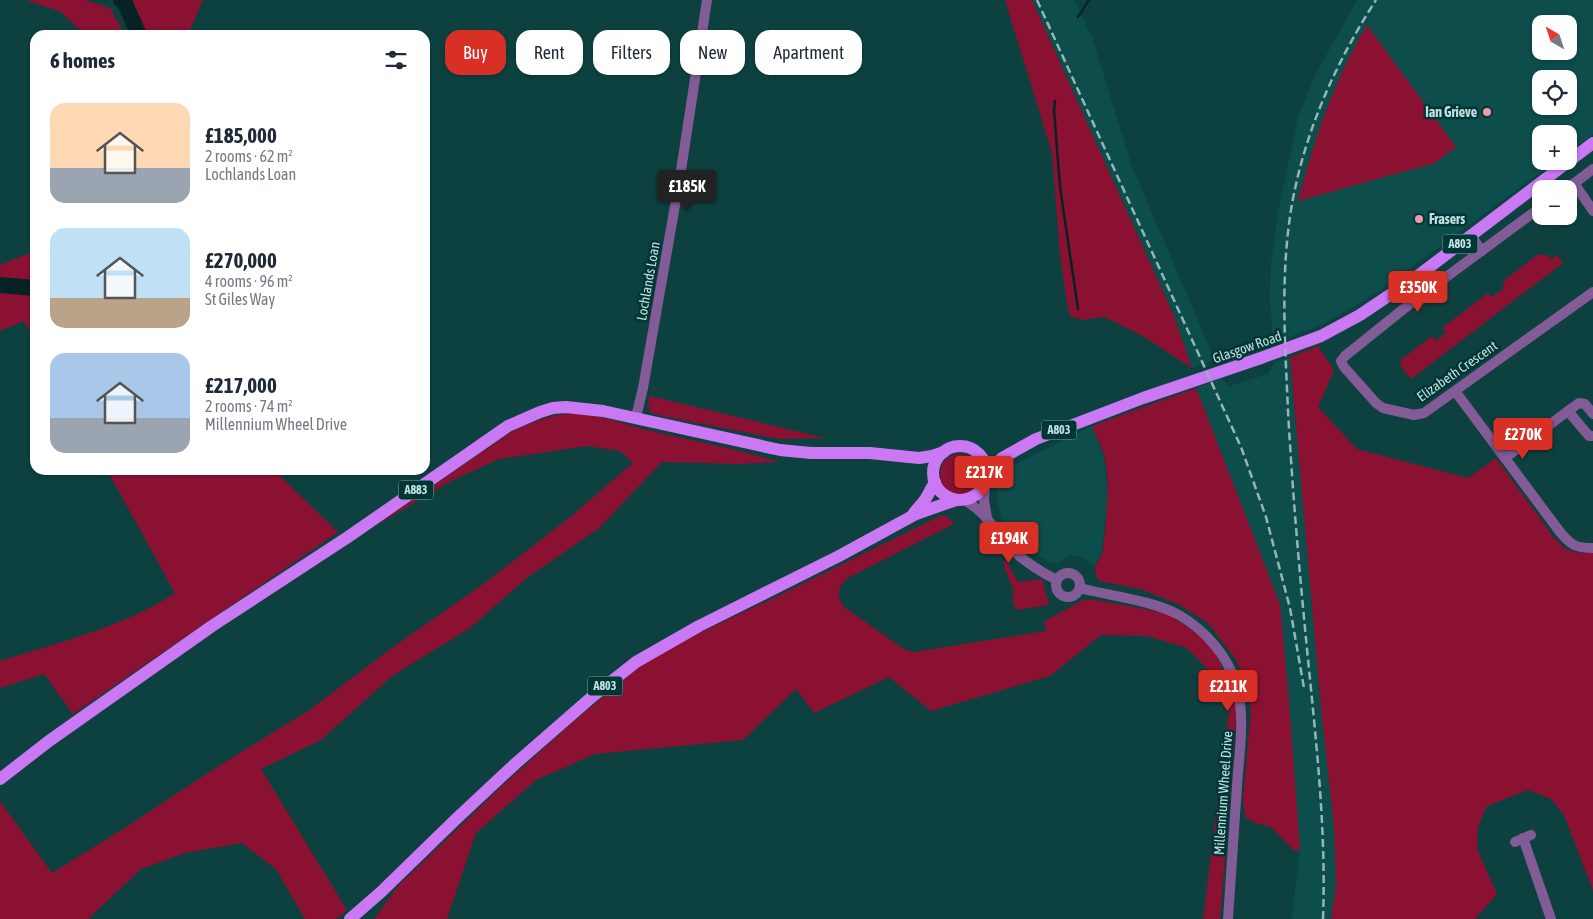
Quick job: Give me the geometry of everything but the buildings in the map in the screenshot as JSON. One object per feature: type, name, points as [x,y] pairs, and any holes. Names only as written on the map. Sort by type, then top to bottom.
[{"type":"main road","name":"Glasgow Road","points":[[1013,451],[1062,428],[1321,336],[1340,326],[1386,298],[1472,236],[1593,143]]},
{"type":"main road","name":"A883","points":[[0,779],[72,724],[212,626],[348,537],[508,426],[540,412],[566,407],[603,411],[780,450],[811,453],[895,455]]},
{"type":"main road","points":[[959,446],[969,448],[978,453],[986,465],[986,481],[977,494],[960,500],[943,494],[934,479],[916,463],[895,455],[925,457],[959,446]]},
{"type":"main road","name":"A803","points":[[978,453],[996,455],[1013,451]]},
{"type":"main road","name":"A803","points":[[986,481],[997,462],[1013,451]]},
{"type":"main road","points":[[934,479],[935,465],[944,452]]},
{"type":"main road","name":"A803","points":[[906,519],[921,505],[934,479]]},
{"type":"main road","name":"A803","points":[[358,916],[515,764],[592,696],[636,662],[700,626],[839,556],[906,519],[936,506],[960,500]]},
{"type":"street","name":"Lochlands Loan","points":[[636,417],[680,177],[707,0]]},
{"type":"street","points":[[1577,181],[1593,169]]},
{"type":"street","points":[[1577,193],[1593,210]]},
{"type":"street","points":[[1472,236],[1482,251],[1532,214]]},
{"type":"street","name":"Elizabeth Crescent","points":[[1482,251],[1411,303],[1341,361],[1350,374],[1383,408],[1414,416],[1424,413],[1593,292]]},
{"type":"street","points":[[1455,391],[1570,544],[1580,548],[1593,548]]},
{"type":"street","points":[[1505,458],[1578,403],[1585,404],[1593,414]]},
{"type":"street","points":[[1568,411],[1589,436],[1593,436]]},
{"type":"street","points":[[986,481],[984,500],[987,518]]},
{"type":"street","points":[[960,500],[987,518],[1017,554],[1036,569],[1058,580]]},
{"type":"street","points":[[1063,574],[1074,574],[1079,580],[1080,588],[1073,596],[1063,596],[1058,591],[1058,580],[1063,574]]},
{"type":"street","name":"Millennium Wheel Drive","points":[[1080,588],[1162,608],[1178,615],[1196,627],[1209,639],[1229,668],[1236,684],[1241,723],[1228,919]]},
{"type":"street","points":[[1523,838],[1551,919]]},
{"type":"shaded area","points":[[26,0],[85,0],[110,8],[122,30],[80,30],[61,12]]},
{"type":"shaded area","points":[[128,0],[203,0],[190,30],[145,30]]},
{"type":"shaded area","points":[[1005,0],[1032,0],[1174,316],[1192,368],[1141,335],[1104,317],[1083,320],[1070,316],[1060,255],[1052,153]]},
{"type":"shaded area","points":[[1032,0],[1074,0],[1092,37],[1131,164],[1215,360],[1192,368],[1174,316]]},
{"type":"shaded area","points":[[1357,0],[1593,0],[1593,134],[1577,146],[1577,125],[1532,125],[1532,170],[1544,170],[1379,291],[1324,324],[1273,343],[1270,298],[1271,263],[1278,212],[1298,117],[1316,73]]},
{"type":"shaded area","points":[[1367,25],[1456,147],[1435,163],[1298,201],[1326,111],[1355,46]]},
{"type":"shaded area","points":[[30,253],[30,331],[24,321],[0,331],[0,265]]},
{"type":"shaded area","points":[[1537,255],[1548,255],[1551,259],[1557,255],[1563,263],[1411,379],[1400,365],[1402,359],[1432,336],[1436,341],[1446,333],[1442,328],[1488,293],[1492,297],[1505,287],[1502,282]]},
{"type":"shaded area","points":[[1318,346],[1334,370],[1318,407],[1357,449],[1468,478],[1496,458],[1554,538],[1567,550],[1581,553],[1593,552],[1593,890],[1564,815],[1551,799],[1528,790],[1487,806],[1478,827],[1477,849],[1497,894],[1475,919],[1331,919],[1336,884],[1334,826],[1321,708],[1290,357]]},
{"type":"shaded area","points":[[1290,357],[1321,708],[1334,826],[1336,884],[1331,919],[1292,919],[1300,846],[1241,504],[1196,388],[1221,378],[1229,386],[1268,374],[1275,362]]},
{"type":"shaded area","points":[[1196,388],[1280,604],[1300,850],[1293,850],[1271,827],[1255,823],[1245,817],[1243,799],[1251,710],[1248,684],[1234,657],[1208,623],[1178,604],[1140,589],[1099,581],[1095,571],[1103,549],[1108,489],[1104,455],[1092,426]]},
{"type":"shaded area","points":[[650,396],[825,438],[780,439],[662,416],[650,412],[648,405]]},
{"type":"shaded area","points":[[580,413],[779,462],[738,464],[662,462],[598,529],[528,577],[470,628],[392,676],[321,740],[261,769],[347,910],[336,919],[305,919],[276,869],[242,843],[185,853],[141,869],[88,919],[0,919],[0,801],[52,873],[308,711],[389,650],[486,582],[569,518],[633,463],[620,451],[587,446],[499,459],[451,481],[372,528],[513,431],[545,418]]},
{"type":"shaded area","points":[[1092,426],[1104,457],[1108,497],[1102,552],[1094,566],[1081,557],[1070,555],[1060,562],[1047,561],[1025,546],[1002,520],[997,500],[998,482],[1008,468]]},
{"type":"shaded area","points":[[960,454],[971,457],[977,463],[980,474],[977,485],[971,491],[960,494],[949,491],[943,485],[940,474],[943,463],[949,457]]},
{"type":"shaded area","points":[[110,475],[279,475],[338,532],[73,714],[44,674],[0,688],[0,661],[90,633],[135,615],[175,593]]},
{"type":"shaded area","points":[[940,516],[947,516],[954,524],[848,578],[840,588],[839,595],[844,607],[904,649],[913,652],[1046,631],[1044,622],[1047,620],[1083,600],[1096,600],[1166,613],[1203,637],[1216,654],[1232,689],[1237,710],[1220,919],[1203,919],[1230,704],[1215,677],[1187,648],[1147,636],[1101,635],[1050,676],[931,711],[889,677],[814,713],[796,689],[743,740],[595,754],[536,780],[476,833],[447,919],[374,919],[398,886],[501,787],[573,722],[645,662],[680,642]]},
{"type":"shaded area","points":[[1002,561],[1007,562],[1018,582],[1042,579],[1049,605],[1016,610],[1013,602],[1013,589]]},
{"type":"waterway","points":[[121,0],[124,1],[137,30]]},
{"type":"waterway","points":[[1078,17],[1089,0]]},
{"type":"waterway","points":[[1055,101],[1054,110],[1060,187],[1078,309]]},
{"type":"waterway","points":[[0,285],[30,288]]},
{"type":"railway","points":[[1037,0],[1241,447],[1266,517],[1290,608],[1304,688]]},
{"type":"railway","points":[[1323,919],[1321,799],[1292,478],[1288,411],[1284,308],[1286,256],[1292,204],[1305,150],[1314,124],[1335,73],[1376,0]]},
{"type":"place","name":"Ian Grieve","points":[[1487,112]]},
{"type":"place","name":"Frasers","points":[[1419,219]]}]
